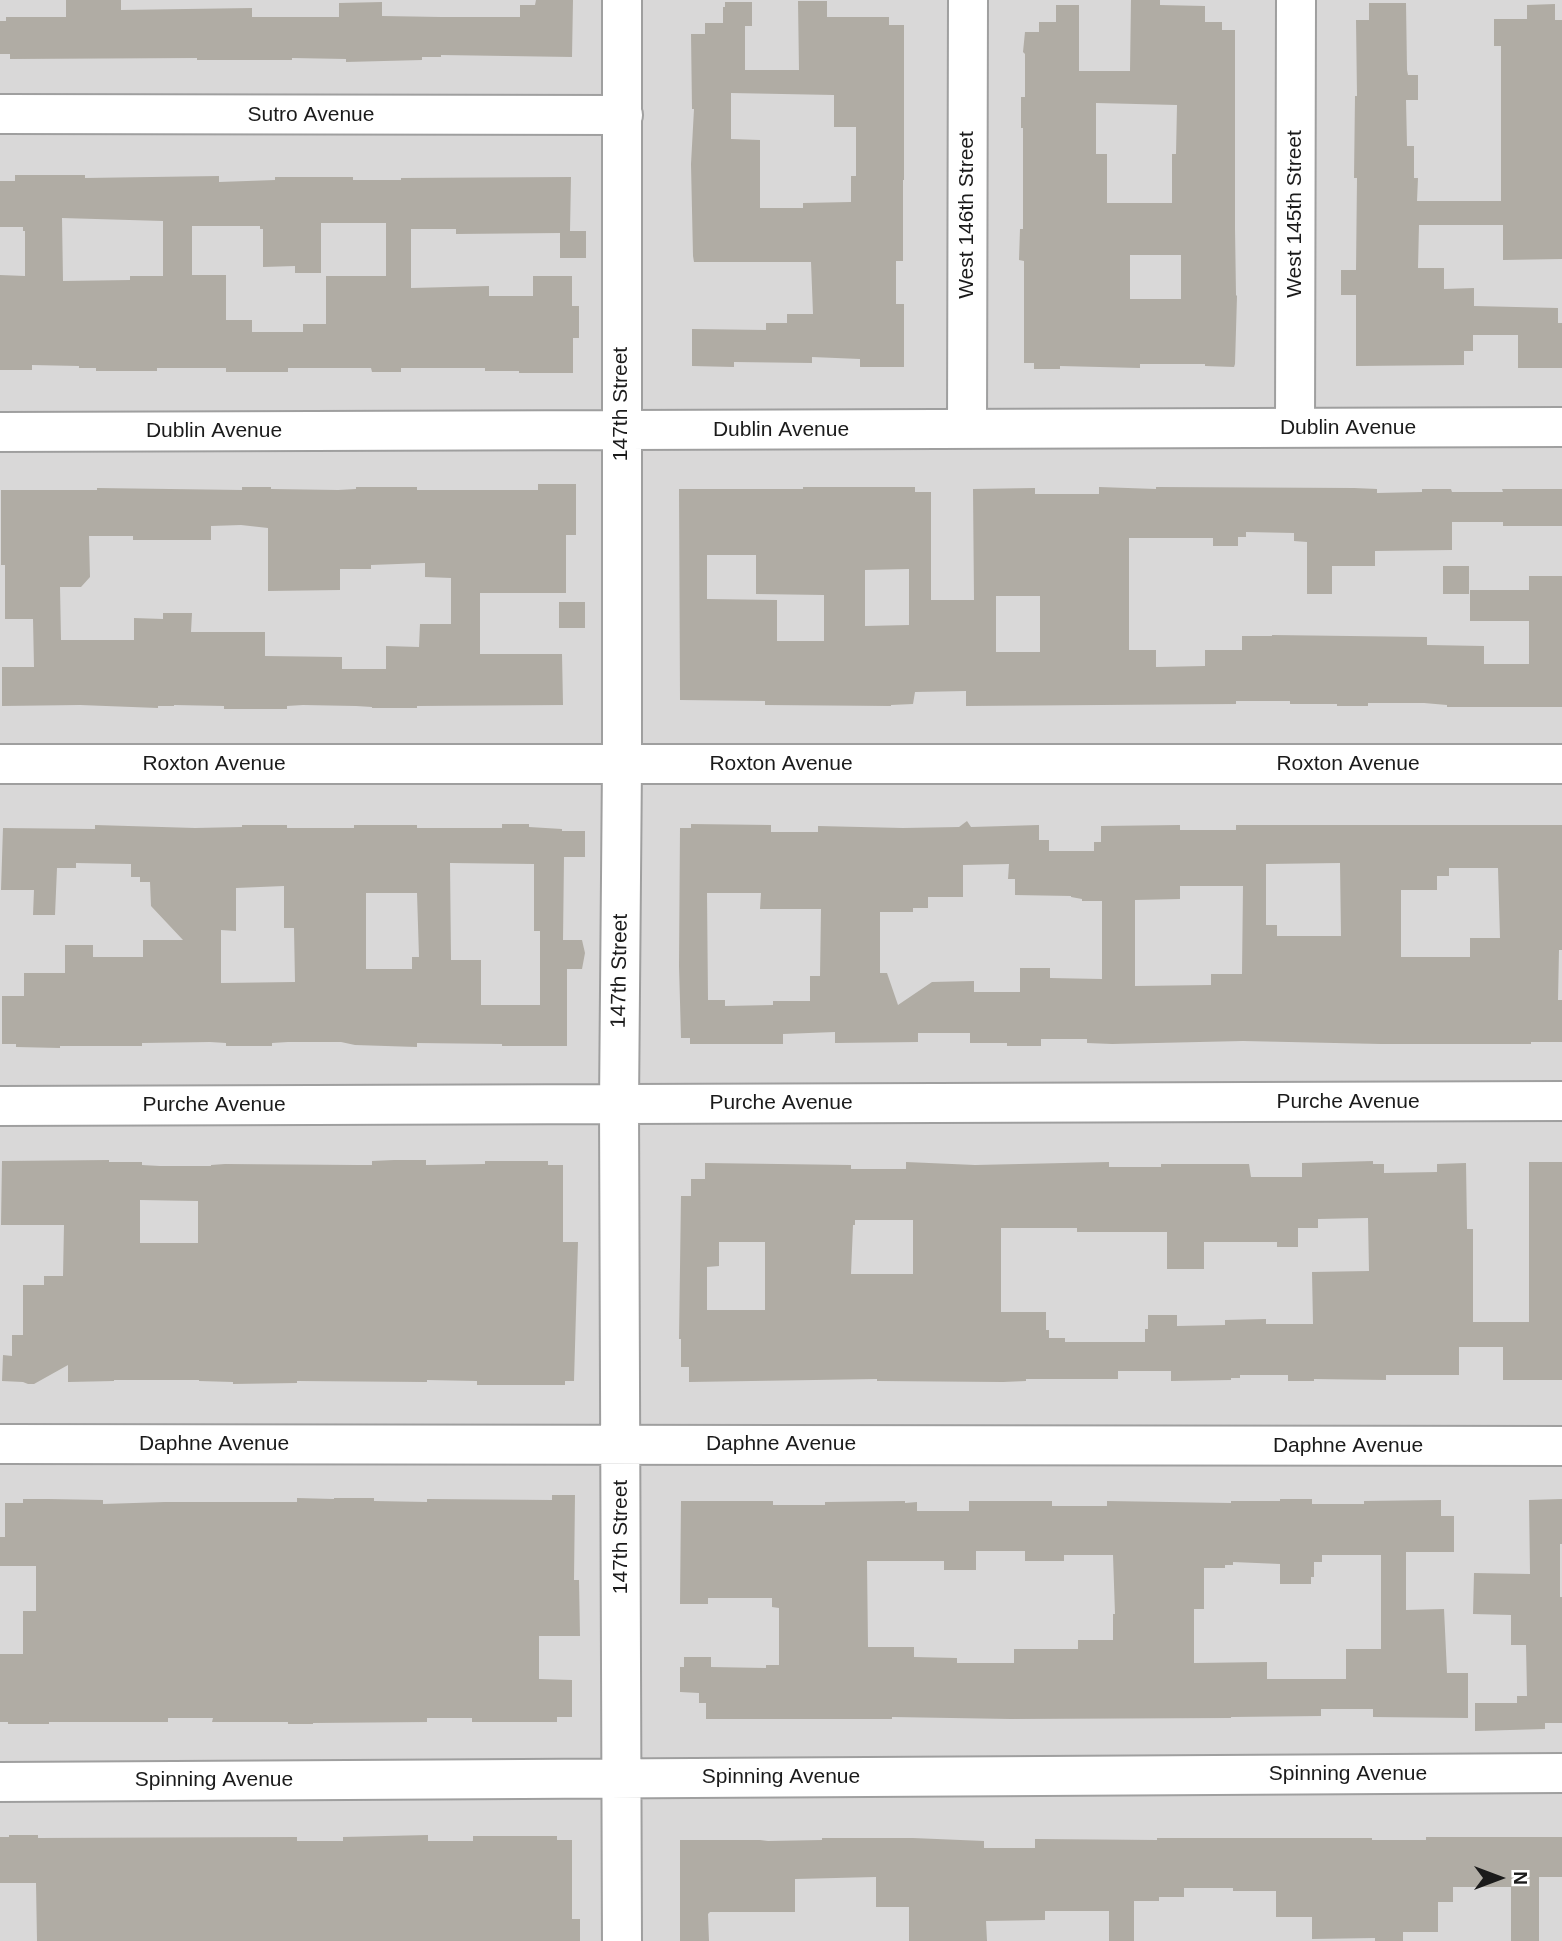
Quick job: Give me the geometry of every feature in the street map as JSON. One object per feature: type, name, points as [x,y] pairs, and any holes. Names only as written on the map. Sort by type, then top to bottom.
[{"type":"street","name":"147th Street","points":[[622,0],[619,1104],[622,1941]]},
{"type":"street","name":"West 146th Street","points":[[967,429],[968,0]]},
{"type":"street","name":"West 145th Street","points":[[1295,428],[1296,0]]},
{"type":"street","name":"Sutro Avenue","points":[[0,114],[623,115]]},
{"type":"street","name":"Dublin Avenue","points":[[0,432],[1562,427]]},
{"type":"street","name":"Roxton Avenue","points":[[0,764],[1562,764]]},
{"type":"street","name":"Purche Avenue","points":[[0,1106],[1562,1101]]},
{"type":"street","name":"Daphne Avenue","points":[[0,1444],[1562,1446]]},
{"type":"street","name":"Spinning Avenue","points":[[0,1782],[1562,1773]]},
{"type":"shaded area","points":[[0,0],[1562,0],[1562,1941],[0,1941]]},
{"type":"building","points":[[66,0],[121,0],[121,10],[252,8],[252,17],[339,17],[339,3],[382,2],[382,16],[520,17],[520,5],[535,5],[536,0],[573,0],[572,57],[441,55],[422,57],[422,60],[346,62],[346,59],[292,58],[10,59],[10,54],[0,54],[0,21],[6,21],[6,17],[66,17]]},
{"type":"building","points":[[1131,0],[1160,0],[1160,5],[1205,6],[1205,22],[1222,22],[1222,30],[1235,30],[1237,296],[1234,367],[1140,364],[1140,368],[1060,366],[1060,369],[1034,369],[1034,363],[1024,363],[1024,261],[1019,260],[1020,229],[1023,229],[1021,97],[1025,97],[1025,32],[1039,32],[1039,22],[1056,22],[1056,5],[1079,5],[1079,71],[1130,71]],"holes":[[[1096,103],[1177,105],[1176,154],[1172,154],[1172,203],[1107,203],[1107,154],[1096,154]],[[1130,255],[1181,255],[1181,299],[1130,299]]]},
{"type":"building","points":[[798,1],[827,1],[827,17],[889,17],[889,25],[904,25],[903,261],[896,261],[896,304],[904,304],[904,367],[860,367],[860,359],[812,357],[812,363],[734,362],[734,367],[692,366],[692,329],[766,330],[766,323],[787,323],[787,314],[813,314],[811,262],[694,262],[691,34],[705,34],[705,23],[723,23],[725,2],[752,2],[752,26],[745,26],[745,70],[799,70]],"holes":[[[731,93],[834,95],[834,127],[856,127],[856,176],[851,176],[851,202],[803,203],[803,208],[760,208],[760,140],[731,139]]]},
{"type":"building","points":[[1369,3],[1406,3],[1407,70],[1408,75],[1418,75],[1418,100],[1406,100],[1407,146],[1414,146],[1414,178],[1418,178],[1417,201],[1501,201],[1501,46],[1494,46],[1494,19],[1527,19],[1527,5],[1555,4],[1555,20],[1562,20],[1562,259],[1503,260],[1503,225],[1419,225],[1418,268],[1444,268],[1444,289],[1474,288],[1474,306],[1558,308],[1558,323],[1562,323],[1562,368],[1518,368],[1518,335],[1473,335],[1473,351],[1464,351],[1464,365],[1356,366],[1356,295],[1341,295],[1341,270],[1356,270],[1356,20],[1369,20]]},
{"type":"building","points":[[15,175],[85,175],[85,178],[219,176],[219,182],[275,180],[275,177],[401,180],[571,177],[570,231],[586,231],[586,258],[560,258],[560,233],[456,234],[456,229],[411,229],[411,288],[489,286],[489,296],[533,296],[533,276],[572,276],[572,306],[579,306],[579,338],[573,338],[573,373],[519,373],[485,371],[485,368],[401,368],[401,372],[372,372],[371,368],[288,368],[288,372],[226,372],[226,368],[96,371],[96,368],[79,366],[32,365],[32,370],[0,370],[0,275],[25,276],[23,227],[0,227],[0,181],[15,181]],"holes":[[[62,218],[163,221],[163,276],[130,276],[130,280],[63,281]],[[321,223],[386,223],[386,276],[326,276],[326,324],[303,324],[303,332],[252,332],[252,320],[226,320],[226,275],[192,275],[192,226],[260,226],[260,229],[263,229],[263,267],[295,266],[295,273],[321,273]]]},
{"type":"building","points":[[538,484],[576,484],[576,535],[566,535],[566,593],[480,593],[480,654],[562,654],[563,705],[372,708],[303,705],[287,706],[287,709],[224,709],[224,706],[174,705],[158,708],[2,706],[2,667],[34,667],[33,619],[5,619],[5,565],[1,565],[1,490],[242,490],[242,487],[271,487],[338,490],[356,487],[417,487],[417,490],[538,490]],"holes":[[[211,526],[268,528],[268,591],[340,590],[340,569],[371,569],[371,565],[425,563],[425,577],[451,578],[451,624],[420,624],[419,647],[386,646],[386,669],[342,669],[342,657],[265,656],[265,632],[191,632],[192,613],[163,613],[163,619],[134,618],[134,640],[61,640],[60,587],[81,587],[90,577],[89,536],[133,536],[133,540],[211,540]]]},
{"type":"building","points":[[915,487],[915,492],[931,492],[931,600],[974,600],[973,489],[1035,488],[1035,494],[1099,494],[1099,487],[1354,488],[1377,489],[1377,493],[1422,492],[1422,489],[1503,492],[1502,489],[1562,489],[1562,526],[1503,526],[1503,522],[1452,522],[1452,550],[1375,551],[1375,566],[1332,566],[1332,594],[1307,594],[1307,542],[1294,541],[1294,533],[1246,532],[1246,537],[1238,537],[1238,546],[1213,546],[1213,538],[1129,538],[1129,650],[1156,650],[1156,667],[1205,666],[1205,650],[1242,650],[1242,636],[1427,637],[1427,645],[1484,646],[1484,664],[1529,664],[1529,621],[1470,621],[1470,590],[1529,590],[1529,576],[1562,576],[1562,707],[1447,707],[1424,703],[1337,706],[1290,704],[1290,701],[1236,701],[1236,704],[966,706],[966,691],[915,692],[913,704],[891,706],[765,705],[765,701],[680,700],[679,489]],"holes":[[[707,555],[756,555],[756,594],[824,595],[824,641],[777,641],[777,600],[707,599]],[[909,569],[909,625],[865,626],[865,570]],[[996,596],[1040,596],[1040,652],[996,652]]]},
{"type":"building","points":[[1443,566],[1469,566],[1469,594],[1443,594]]},
{"type":"building","points":[[559,602],[585,602],[585,628],[559,628]]},
{"type":"building","points":[[967,821],[971,827],[1039,825],[1039,840],[1049,840],[1049,851],[1094,851],[1094,842],[1101,842],[1101,826],[1180,825],[1180,830],[1236,830],[1236,825],[1562,825],[1562,950],[1559,950],[1558,1000],[1562,1000],[1562,1042],[1381,1044],[1243,1041],[1112,1044],[1087,1043],[1087,1039],[1041,1039],[1041,1046],[1007,1046],[1007,1043],[970,1043],[970,1033],[918,1033],[918,1042],[835,1043],[835,1032],[783,1034],[783,1044],[690,1044],[690,1038],[681,1038],[680,828],[691,828],[691,824],[771,825],[771,832],[818,832],[818,826],[959,827]],"holes":[[[1340,863],[1341,936],[1277,936],[1277,925],[1266,925],[1266,864]],[[1009,864],[1008,879],[1015,879],[1015,895],[1071,896],[1082,901],[1102,901],[1102,979],[1050,978],[1050,968],[1020,968],[1020,992],[974,992],[974,981],[932,982],[898,1005],[887,973],[880,973],[880,912],[913,912],[913,908],[928,908],[928,897],[963,897],[963,865]],[[1449,868],[1498,868],[1500,938],[1470,938],[1470,957],[1401,957],[1401,890],[1437,890],[1437,876],[1449,876]],[[1180,886],[1243,886],[1242,974],[1211,974],[1211,985],[1135,986],[1135,900],[1180,899]],[[707,893],[761,893],[760,909],[821,909],[820,976],[810,976],[810,1001],[773,1001],[773,1005],[725,1006],[725,1000],[708,1000]]]},
{"type":"building","points":[[502,824],[529,824],[529,827],[585,831],[585,857],[564,857],[563,940],[582,940],[585,953],[582,969],[567,969],[567,1046],[417,1043],[417,1047],[288,1042],[272,1043],[272,1046],[226,1046],[226,1043],[210,1042],[60,1048],[2,1044],[2,996],[24,996],[24,973],[65,973],[65,945],[93,945],[93,957],[143,957],[143,940],[183,940],[151,906],[150,882],[140,882],[140,877],[131,877],[131,864],[76,863],[76,868],[57,868],[55,915],[33,915],[34,890],[1,890],[3,828],[287,825],[287,828],[354,828],[354,825],[417,825],[417,828],[502,828]],"holes":[[[450,863],[534,864],[534,931],[540,931],[540,1005],[481,1005],[481,960],[451,960]],[[284,886],[284,928],[294,928],[295,982],[221,983],[221,930],[236,931],[236,888]],[[366,893],[417,893],[419,957],[412,957],[412,969],[366,969]]]},
{"type":"building","points":[[109,1160],[142,1162],[142,1165],[211,1166],[372,1165],[372,1161],[426,1160],[426,1165],[548,1161],[548,1165],[563,1165],[563,1242],[578,1242],[574,1381],[565,1381],[565,1385],[477,1385],[477,1381],[427,1380],[233,1384],[199,1380],[68,1382],[68,1365],[34,1384],[2,1381],[3,1355],[12,1356],[12,1335],[23,1335],[23,1285],[44,1285],[44,1276],[63,1276],[64,1225],[1,1225],[2,1161]],"holes":[[[140,1200],[198,1201],[198,1243],[140,1243]]]},
{"type":"building","points":[[1373,1161],[1373,1164],[1384,1164],[1384,1173],[1437,1172],[1437,1164],[1466,1163],[1467,1229],[1473,1229],[1473,1322],[1529,1322],[1529,1162],[1562,1162],[1562,1380],[1503,1380],[1503,1347],[1459,1347],[1459,1375],[1386,1375],[1386,1380],[1288,1381],[1288,1375],[1240,1375],[1240,1378],[1231,1380],[1171,1381],[1171,1371],[1118,1371],[1118,1379],[1026,1379],[1003,1382],[877,1379],[689,1382],[689,1367],[681,1367],[681,1196],[691,1196],[691,1179],[705,1179],[705,1163],[851,1165],[851,1169],[906,1169],[906,1162],[975,1165],[1109,1162],[1109,1167],[1249,1164],[1251,1177],[1302,1177],[1302,1163]],"holes":[[[1368,1218],[1369,1271],[1312,1272],[1313,1324],[1266,1324],[1266,1319],[1225,1320],[1225,1325],[1177,1326],[1177,1315],[1148,1315],[1145,1342],[1065,1342],[1065,1338],[1049,1338],[1046,1312],[1001,1312],[1001,1228],[1077,1228],[1077,1232],[1167,1232],[1167,1269],[1204,1269],[1204,1242],[1277,1242],[1277,1247],[1298,1247],[1298,1228],[1318,1228],[1318,1219]],[[855,1220],[913,1220],[913,1274],[851,1274]],[[719,1242],[765,1242],[765,1310],[707,1310],[707,1267],[719,1266]]]},
{"type":"building","points":[[552,1495],[575,1495],[574,1580],[579,1580],[580,1636],[539,1636],[539,1679],[572,1680],[572,1717],[557,1717],[557,1722],[472,1722],[472,1718],[427,1718],[427,1722],[288,1724],[212,1722],[213,1718],[168,1718],[168,1722],[0,1722],[0,1654],[23,1654],[23,1611],[36,1611],[36,1566],[0,1566],[0,1537],[5,1537],[5,1503],[23,1503],[23,1499],[103,1500],[103,1504],[297,1502],[297,1498],[374,1498],[374,1501],[427,1502],[427,1499],[552,1500]]},
{"type":"building","points":[[1312,1499],[1312,1504],[1364,1504],[1364,1501],[1441,1500],[1441,1516],[1454,1516],[1454,1552],[1406,1552],[1406,1610],[1444,1609],[1447,1673],[1468,1673],[1468,1718],[1373,1717],[1373,1709],[1321,1709],[1321,1716],[1231,1718],[706,1719],[706,1703],[699,1703],[699,1693],[680,1692],[680,1667],[684,1667],[684,1657],[711,1657],[711,1667],[766,1668],[766,1665],[779,1665],[779,1608],[772,1607],[772,1598],[708,1598],[708,1604],[680,1604],[681,1501],[773,1501],[773,1505],[825,1505],[825,1502],[905,1501],[917,1502],[917,1511],[969,1511],[969,1501],[1052,1501],[1052,1506],[1107,1506],[1107,1501]],"holes":[[[976,1551],[1025,1551],[1025,1561],[1064,1561],[1064,1555],[1113,1555],[1113,1640],[1078,1640],[1078,1649],[1014,1649],[1014,1663],[957,1663],[957,1658],[914,1657],[914,1647],[868,1647],[867,1561],[944,1561],[944,1570],[976,1570]],[[1322,1555],[1381,1555],[1381,1649],[1346,1649],[1346,1679],[1267,1679],[1267,1662],[1194,1663],[1194,1609],[1204,1609],[1204,1568],[1225,1568],[1225,1565],[1233,1565],[1233,1562],[1280,1564],[1280,1584],[1311,1584],[1314,1562],[1322,1562]]]},
{"type":"building","points":[[1562,1499],[1562,1723],[1545,1723],[1545,1729],[1475,1731],[1475,1703],[1517,1703],[1517,1696],[1527,1696],[1526,1645],[1511,1645],[1511,1615],[1473,1614],[1474,1573],[1530,1574],[1529,1500]]},
{"type":"building","points":[[38,1835],[38,1838],[297,1837],[297,1841],[343,1841],[343,1837],[428,1835],[428,1841],[473,1841],[473,1836],[557,1836],[557,1840],[572,1840],[572,1919],[580,1919],[580,1941],[37,1941],[36,1883],[0,1883],[0,1837]]},
{"type":"building","points":[[1426,1837],[1562,1837],[1562,1877],[1539,1877],[1539,1941],[1511,1941],[1511,1887],[1453,1887],[1453,1902],[1438,1902],[1438,1932],[1403,1932],[1403,1941],[1375,1941],[1375,1938],[1312,1939],[1312,1917],[1276,1917],[1276,1891],[1184,1888],[1184,1897],[1134,1901],[1134,1941],[1109,1941],[1109,1911],[1045,1911],[1045,1920],[986,1921],[987,1941],[909,1941],[909,1907],[876,1907],[876,1877],[795,1879],[795,1912],[710,1912],[709,1941],[680,1941],[680,1840],[913,1838],[984,1841],[984,1848],[1035,1848],[1035,1839],[1426,1840]]}]
